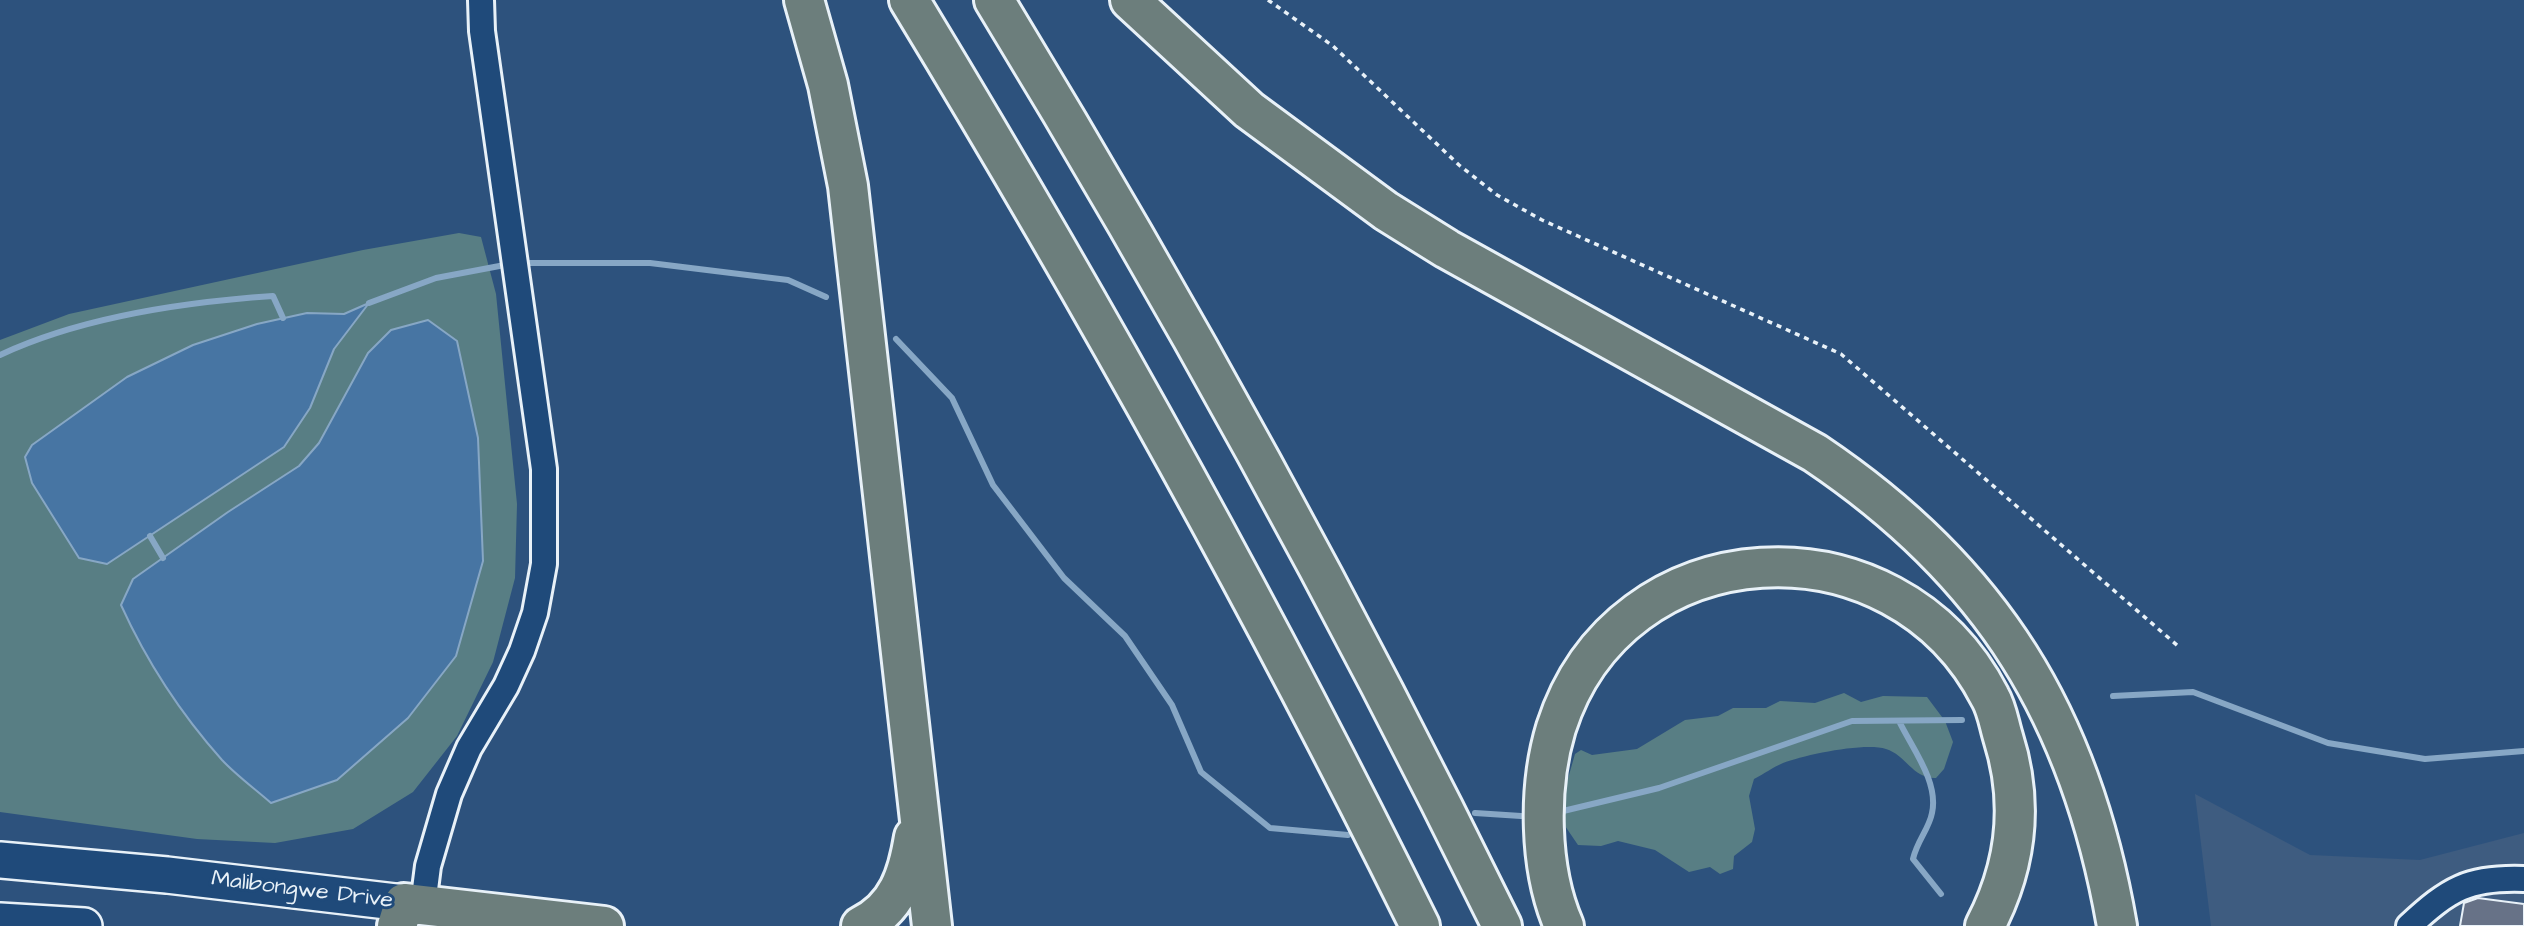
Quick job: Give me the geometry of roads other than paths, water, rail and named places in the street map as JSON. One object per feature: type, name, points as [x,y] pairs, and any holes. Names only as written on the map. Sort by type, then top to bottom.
[{"type":"main road","points":[[804,0],[828,85],[848,186],[932,926]]},
{"type":"main road","points":[[909,0],[1161,433],[1287,667],[1420,926]]},
{"type":"main road","points":[[1130,0],[1249,110],[1386,211],[1447,249],[1815,453],[1890,507],[1954,569],[2016,651],[2070,754],[2101,841],[2117,926]]},
{"type":"main road","points":[[995,1],[1147,259],[1267,474],[1379,683],[1502,926]]},
{"type":"main road","points":[[1564,926],[1546,854],[1542,814],[1549,753],[1566,699],[1593,656],[1614,632],[1667,593],[1702,577],[1730,570],[1789,566],[1831,572],[1870,586],[1905,604],[1938,629],[1970,665],[1991,698],[2013,766],[2017,822],[2010,864],[1985,926]]},
{"type":"main road","points":[[861,926],[872,920],[891,901],[908,874],[919,811]]},
{"type":"main road","points":[[2101,841],[2125,881],[2138,926]]},
{"type":"main road","name":"Malibongwe Drive","points":[[0,860],[167,875],[414,907],[604,926]]},
{"type":"main road","points":[[0,921],[84,926]]},
{"type":"street","points":[[414,907],[457,772],[506,687],[522,651],[535,613],[544,564],[544,469],[482,31],[481,0]]},
{"type":"street","points":[[2409,926],[2440,897],[2488,877],[2524,879]]},
{"type":"waterway","points":[[521,263],[650,263],[788,280],[826,297]]},
{"type":"waterway","points":[[369,303],[436,278],[510,264]]},
{"type":"waterway","points":[[0,355],[31,342],[99,321],[204,302],[273,296],[283,318]]},
{"type":"waterway","points":[[896,339],[952,398],[993,485],[1064,578],[1125,636],[1172,705],[1201,772],[1270,828],[1348,835]]},
{"type":"waterway","points":[[150,536],[163,558]]},
{"type":"waterway","points":[[2113,696],[2193,692],[2328,743],[2425,759],[2524,751]]},
{"type":"waterway","points":[[1559,812],[1659,788],[1852,721],[1962,720]]},
{"type":"waterway","points":[[1899,721],[1932,789],[1932,813],[1913,859],[1941,894]]},
{"type":"waterway","points":[[1475,813],[1521,816]]}]
